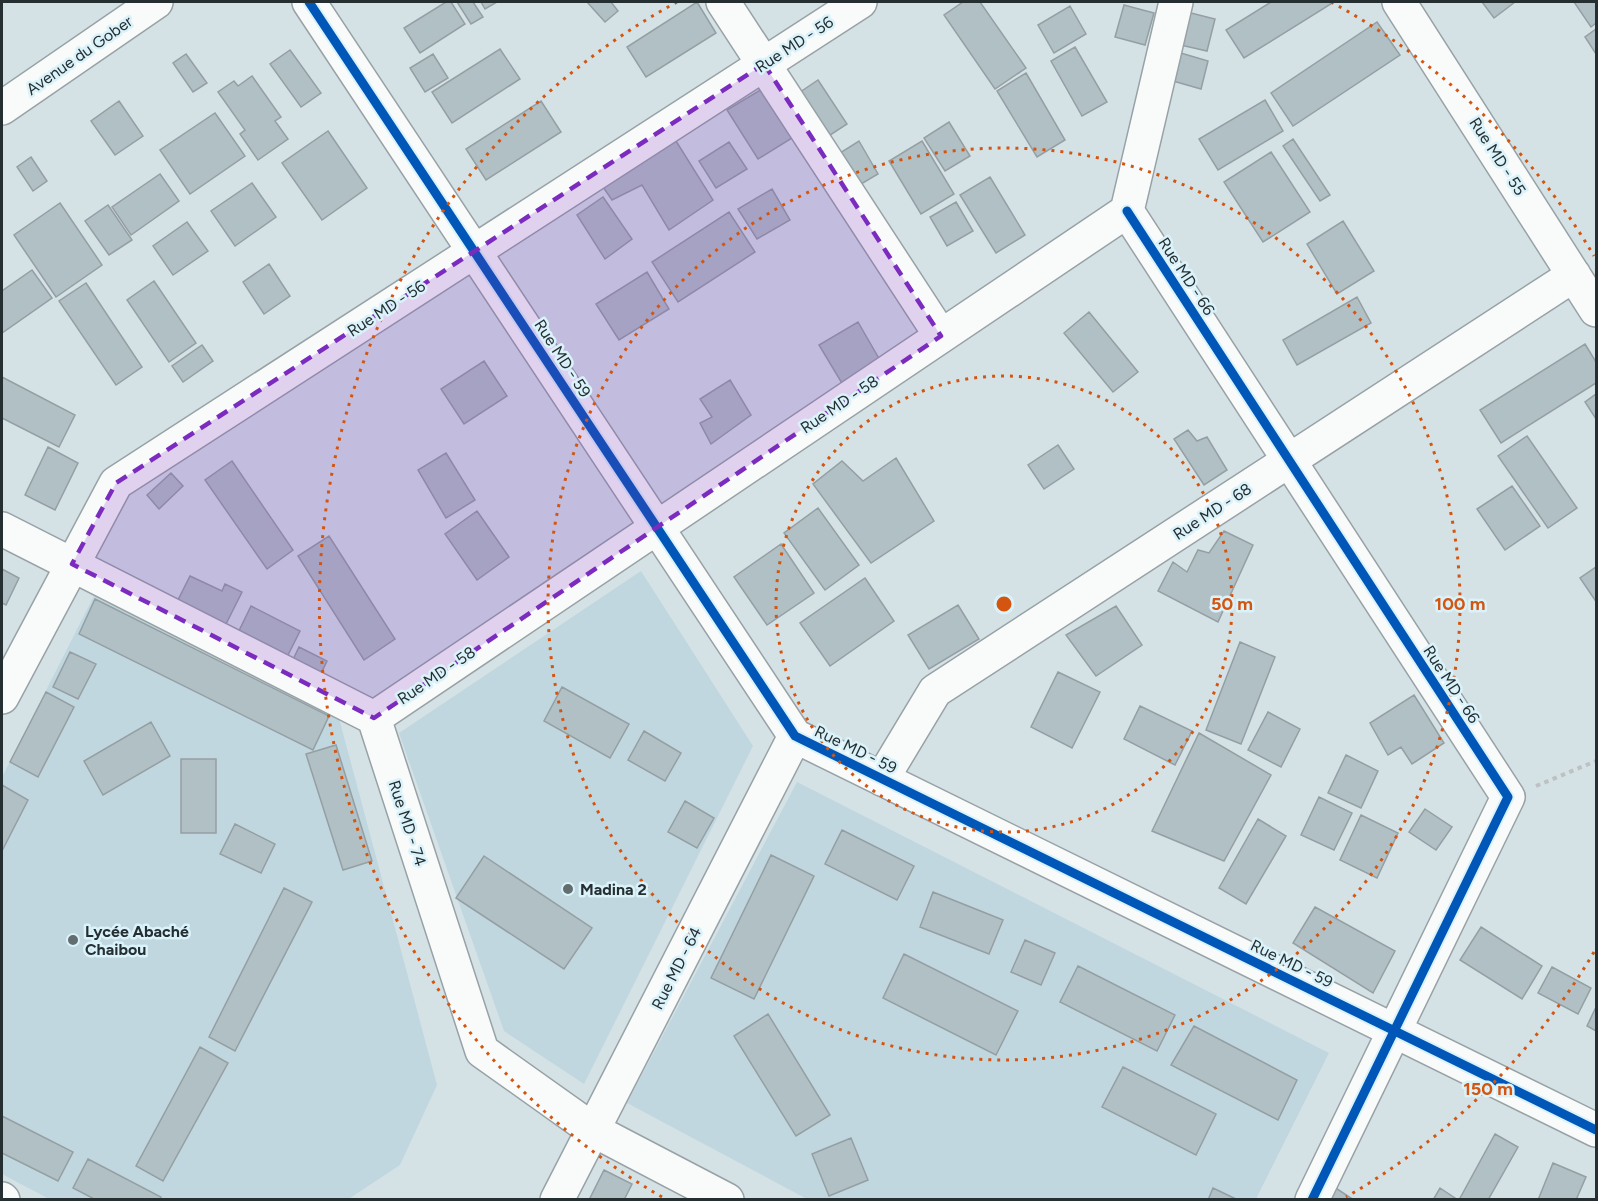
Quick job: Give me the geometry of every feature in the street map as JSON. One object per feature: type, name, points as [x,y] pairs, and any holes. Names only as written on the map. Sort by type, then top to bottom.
[{"type":"street","name":"Avenue du Gober","points":[[2,108],[156,2]]},
{"type":"street","name":"Rue MD - 59","points":[[309,2],[795,736],[1596,1130]]},
{"type":"street","points":[[723,2],[941,336]]},
{"type":"street","name":"Rue MD - 56","points":[[2,697],[116,483],[860,2]]},
{"type":"street","points":[[1127,212],[1176,2]]},
{"type":"street","name":"Rue MD - 55","points":[[1399,2],[1596,310]]},
{"type":"street","name":"Rue MD - 58","points":[[374,718],[1127,212]]},
{"type":"street","name":"Rue MD - 66","points":[[1127,212],[1508,797]]},
{"type":"street","name":"Rue MD - 68","points":[[882,779],[935,691],[1574,275]]},
{"type":"street","points":[[2,529],[374,718]]},
{"type":"street","name":"Rue MD - 74","points":[[374,718],[482,1051],[593,1130],[727,1200]]},
{"type":"street","name":"Rue MD - 64","points":[[557,1200],[795,736]]},
{"type":"street","points":[[1312,1200],[1508,797]]},
{"type":"path","points":[[1508,797],[1596,761]]},
{"type":"highlighted area","points":[[764,64],[941,336],[374,718],[72,564],[116,483]]},
{"type":"shaded area","name":"Madina 2","points":[[641,571],[753,746],[584,1084],[504,1031],[399,733]]},
{"type":"shaded area","points":[[97,590],[339,718],[437,1085],[400,1165],[347,1200],[49,1199],[2,1174],[2,777]]},
{"type":"shaded area","points":[[797,782],[1329,1053],[1256,1199],[807,1199],[627,1103]]},
{"type":"building","points":[[446,2],[451,2],[465,24],[420,53],[404,28]]},
{"type":"building","points":[[457,2],[473,2],[483,17],[471,24]]},
{"type":"building","points":[[481,2],[497,2],[485,9]]},
{"type":"building","points":[[587,2],[611,2],[618,11],[605,22]]},
{"type":"building","points":[[697,2],[716,33],[646,77],[627,47]]},
{"type":"building","points":[[963,2],[980,2],[1026,68],[995,89],[944,15]]},
{"type":"building","points":[[1271,2],[1334,2],[1244,58],[1226,30]]},
{"type":"building","points":[[1482,2],[1515,2],[1494,18]]},
{"type":"building","points":[[1574,2],[1596,2],[1596,23],[1591,27]]},
{"type":"building","points":[[1124,5],[1154,13],[1145,45],[1115,37]]},
{"type":"building","points":[[1070,6],[1086,34],[1054,53],[1038,25]]},
{"type":"building","points":[[1183,11],[1215,19],[1207,51],[1176,44]]},
{"type":"building","points":[[1377,22],[1400,55],[1293,126],[1271,93]]},
{"type":"building","points":[[1596,29],[1596,54],[1585,37]]},
{"type":"building","points":[[1075,47],[1107,102],[1082,116],[1051,61]]},
{"type":"building","points":[[500,49],[520,79],[452,123],[432,92]]},
{"type":"building","points":[[290,50],[321,93],[301,107],[270,64]]},
{"type":"building","points":[[1174,51],[1208,61],[1201,89],[1166,79]]},
{"type":"building","points":[[186,54],[207,83],[193,92],[173,63]]},
{"type":"building","points":[[433,54],[448,78],[425,92],[410,68]]},
{"type":"building","points":[[1026,73],[1065,140],[1037,157],[997,91]]},
{"type":"building","points":[[252,76],[281,117],[275,121],[288,139],[258,160],[240,134],[245,130],[218,92],[234,81],[238,86]]},
{"type":"building","points":[[818,80],[847,124],[818,143],[790,99]]},
{"type":"building","points":[[762,89],[792,138],[758,159],[727,110]]},
{"type":"building","points":[[1265,100],[1283,131],[1218,170],[1199,139]]},
{"type":"building","points":[[119,101],[143,136],[115,155],[91,121]]},
{"type":"building","points":[[541,101],[561,132],[486,180],[466,149]]},
{"type":"building","points":[[215,113],[245,156],[190,194],[160,150]]},
{"type":"building","points":[[949,122],[970,156],[945,171],[924,138]]},
{"type":"building","points":[[328,131],[367,188],[322,220],[282,163]]},
{"type":"building","points":[[1293,139],[1330,195],[1320,201],[1283,146]]},
{"type":"building","points":[[676,141],[713,200],[669,230],[642,185],[612,200],[603,187]]},
{"type":"building","points":[[859,141],[878,174],[851,190],[832,158]]},
{"type":"building","points":[[922,141],[954,194],[921,214],[889,161]]},
{"type":"building","points":[[729,142],[747,169],[716,188],[699,161]]},
{"type":"building","points":[[1271,152],[1310,212],[1263,242],[1224,182]]},
{"type":"building","points":[[31,157],[47,181],[33,191],[17,167]]},
{"type":"building","points":[[160,174],[179,201],[131,235],[112,207]]},
{"type":"building","points":[[990,177],[1025,235],[996,253],[960,195]]},
{"type":"building","points":[[252,183],[276,217],[235,246],[211,211]]},
{"type":"building","points":[[772,189],[790,220],[757,239],[738,209]]},
{"type":"building","points":[[603,197],[632,239],[605,259],[577,215]]},
{"type":"building","points":[[956,202],[973,231],[947,246],[930,217]]},
{"type":"building","points":[[60,203],[102,265],[56,297],[14,235]]},
{"type":"building","points":[[108,205],[132,240],[109,255],[85,221]]},
{"type":"building","points":[[729,212],[755,252],[678,302],[652,262]]},
{"type":"building","points":[[1343,221],[1374,271],[1337,294],[1307,244]]},
{"type":"building","points":[[187,222],[208,251],[173,275],[153,246]]},
{"type":"building","points":[[269,264],[290,296],[264,314],[243,282]]},
{"type":"building","points":[[32,270],[52,298],[2,333],[2,291]]},
{"type":"building","points":[[647,272],[669,309],[619,340],[596,304]]},
{"type":"building","points":[[154,281],[196,343],[169,362],[127,300]]},
{"type":"building","points":[[86,283],[142,367],[116,385],[59,301]]},
{"type":"building","points":[[1357,297],[1371,323],[1297,365],[1283,340]]},
{"type":"building","points":[[1089,312],[1138,372],[1113,392],[1064,333]]},
{"type":"building","points":[[858,322],[881,362],[843,385],[819,345]]},
{"type":"building","points":[[1585,344],[1596,362],[1596,383],[1501,443],[1480,410]]},
{"type":"building","points":[[202,345],[213,361],[183,382],[172,366]]},
{"type":"building","points":[[484,361],[507,396],[464,424],[441,389]]},
{"type":"building","points":[[2,377],[75,415],[59,447],[2,418]]},
{"type":"building","points":[[730,380],[751,415],[711,444],[700,423],[712,417],[700,399]]},
{"type":"building","points":[[1596,394],[1596,419],[1585,402]]},
{"type":"building","points":[[1188,430],[1197,441],[1207,437],[1227,470],[1204,485],[1174,439]]},
{"type":"building","points":[[1527,436],[1577,508],[1548,528],[1498,456]]},
{"type":"building","points":[[1058,445],[1074,469],[1044,489],[1028,465]]},
{"type":"building","points":[[48,447],[78,463],[55,510],[25,495]]},
{"type":"building","points":[[446,453],[475,500],[446,518],[418,470]]},
{"type":"building","points":[[896,458],[934,521],[871,563],[813,484],[842,461],[863,481]]},
{"type":"building","points":[[232,461],[293,550],[267,569],[205,480]]},
{"type":"building","points":[[171,473],[183,486],[159,509],[147,495]]},
{"type":"building","points":[[1512,486],[1540,526],[1505,550],[1477,509]]},
{"type":"building","points":[[818,508],[859,565],[825,590],[784,533]]},
{"type":"building","points":[[477,511],[509,557],[477,580],[445,534]]},
{"type":"building","points":[[1224,531],[1253,545],[1218,622],[1158,591],[1173,562],[1187,572],[1198,550],[1209,553]]},
{"type":"building","points":[[329,536],[395,639],[364,660],[298,556]]},
{"type":"building","points":[[781,544],[814,593],[767,625],[734,577]]},
{"type":"building","points":[[1596,567],[1596,599],[1595,600],[1580,578]]},
{"type":"building","points":[[2,569],[19,578],[6,605],[2,603]]},
{"type":"building","points":[[190,576],[222,591],[225,584],[242,592],[224,628],[176,604]]},
{"type":"building","points":[[865,578],[894,621],[830,666],[800,623]]},
{"type":"building","points":[[95,599],[329,716],[313,750],[79,634]]},
{"type":"building","points":[[958,605],[979,639],[929,669],[908,635]]},
{"type":"building","points":[[251,606],[300,631],[285,661],[236,637]]},
{"type":"building","points":[[1116,606],[1142,645],[1096,676],[1066,635]]},
{"type":"building","points":[[1240,642],[1275,657],[1241,744],[1206,730]]},
{"type":"building","points":[[299,647],[327,661],[319,678],[291,664]]},
{"type":"building","points":[[70,652],[96,664],[78,699],[53,687]]},
{"type":"building","points":[[1058,672],[1100,692],[1072,748],[1031,727]]},
{"type":"building","points":[[562,687],[629,724],[610,758],[544,721]]},
{"type":"building","points":[[46,692],[74,707],[38,777],[10,762]]},
{"type":"building","points":[[1414,695],[1444,743],[1412,764],[1401,747],[1388,755],[1370,723]]},
{"type":"building","points":[[1140,706],[1192,731],[1175,765],[1124,739]]},
{"type":"building","points":[[1268,712],[1300,729],[1281,767],[1248,750]]},
{"type":"building","points":[[151,722],[170,756],[103,795],[84,761]]},
{"type":"building","points":[[644,731],[681,753],[665,781],[628,760]]},
{"type":"building","points":[[1199,733],[1271,775],[1224,861],[1152,831]]},
{"type":"building","points":[[336,745],[372,861],[343,870],[306,754]]},
{"type":"building","points":[[1346,755],[1378,771],[1361,808],[1328,793]]},
{"type":"building","points":[[181,759],[216,759],[216,833],[181,833]]},
{"type":"building","points":[[2,785],[28,800],[2,851]]},
{"type":"building","points":[[1319,797],[1352,813],[1334,850],[1301,835]]},
{"type":"building","points":[[685,801],[714,818],[697,848],[668,832]]},
{"type":"building","points":[[1425,809],[1452,827],[1436,850],[1409,832]]},
{"type":"building","points":[[1361,815],[1398,833],[1377,878],[1340,860]]},
{"type":"building","points":[[1258,819],[1286,836],[1246,904],[1219,888]]},
{"type":"building","points":[[235,824],[275,844],[261,873],[220,854]]},
{"type":"building","points":[[842,830],[914,866],[897,900],[825,864]]},
{"type":"building","points":[[771,855],[814,876],[754,999],[711,978]]},
{"type":"building","points":[[484,856],[592,928],[564,969],[456,898]]},
{"type":"building","points":[[284,888],[312,902],[235,1051],[209,1037]]},
{"type":"building","points":[[933,892],[1003,920],[989,954],[920,927]]},
{"type":"building","points":[[1315,907],[1395,951],[1373,993],[1293,943]]},
{"type":"building","points":[[1481,927],[1542,966],[1522,999],[1460,960]]},
{"type":"building","points":[[1025,940],[1055,953],[1041,985],[1011,972]]},
{"type":"building","points":[[904,954],[1018,1011],[996,1055],[883,998]]},
{"type":"building","points":[[1078,966],[1175,1015],[1157,1051],[1060,1002]]},
{"type":"building","points":[[1552,967],[1591,988],[1578,1014],[1538,993]]},
{"type":"building","points":[[1596,1007],[1596,1031],[1587,1026]]},
{"type":"building","points":[[768,1014],[830,1115],[796,1136],[734,1036]]},
{"type":"building","points":[[1194,1026],[1297,1080],[1278,1120],[1171,1065]]},
{"type":"building","points":[[200,1047],[228,1063],[163,1181],[136,1166]]},
{"type":"building","points":[[1123,1067],[1216,1114],[1196,1155],[1102,1107]]},
{"type":"building","points":[[2,1116],[73,1152],[58,1181],[2,1153]]},
{"type":"building","points":[[1495,1134],[1518,1147],[1488,1200],[1459,1200]]},
{"type":"building","points":[[851,1138],[868,1180],[829,1196],[812,1154]]},
{"type":"building","points":[[88,1159],[161,1197],[160,1200],[96,1200],[73,1188]]},
{"type":"building","points":[[1553,1163],[1586,1177],[1576,1200],[1538,1200]]},
{"type":"building","points":[[604,1170],[632,1184],[624,1200],[589,1200]]},
{"type":"building","points":[[1328,1183],[1354,1200],[1320,1200]]},
{"type":"building","points":[[1213,1188],[1238,1200],[1208,1200]]},
{"type":"building","points":[[1440,1188],[1458,1200],[1433,1200]]},
{"type":"cycle path","points":[[309,2],[795,736],[1596,1130]]},
{"type":"cycle path","points":[[1127,211],[1508,797],[1312,1200]]},
{"type":"place","name":"Madina 2","points":[[568,889]]},
{"type":"place","name":"Lycée Abaché Chaibou","points":[[73,940]]}]
